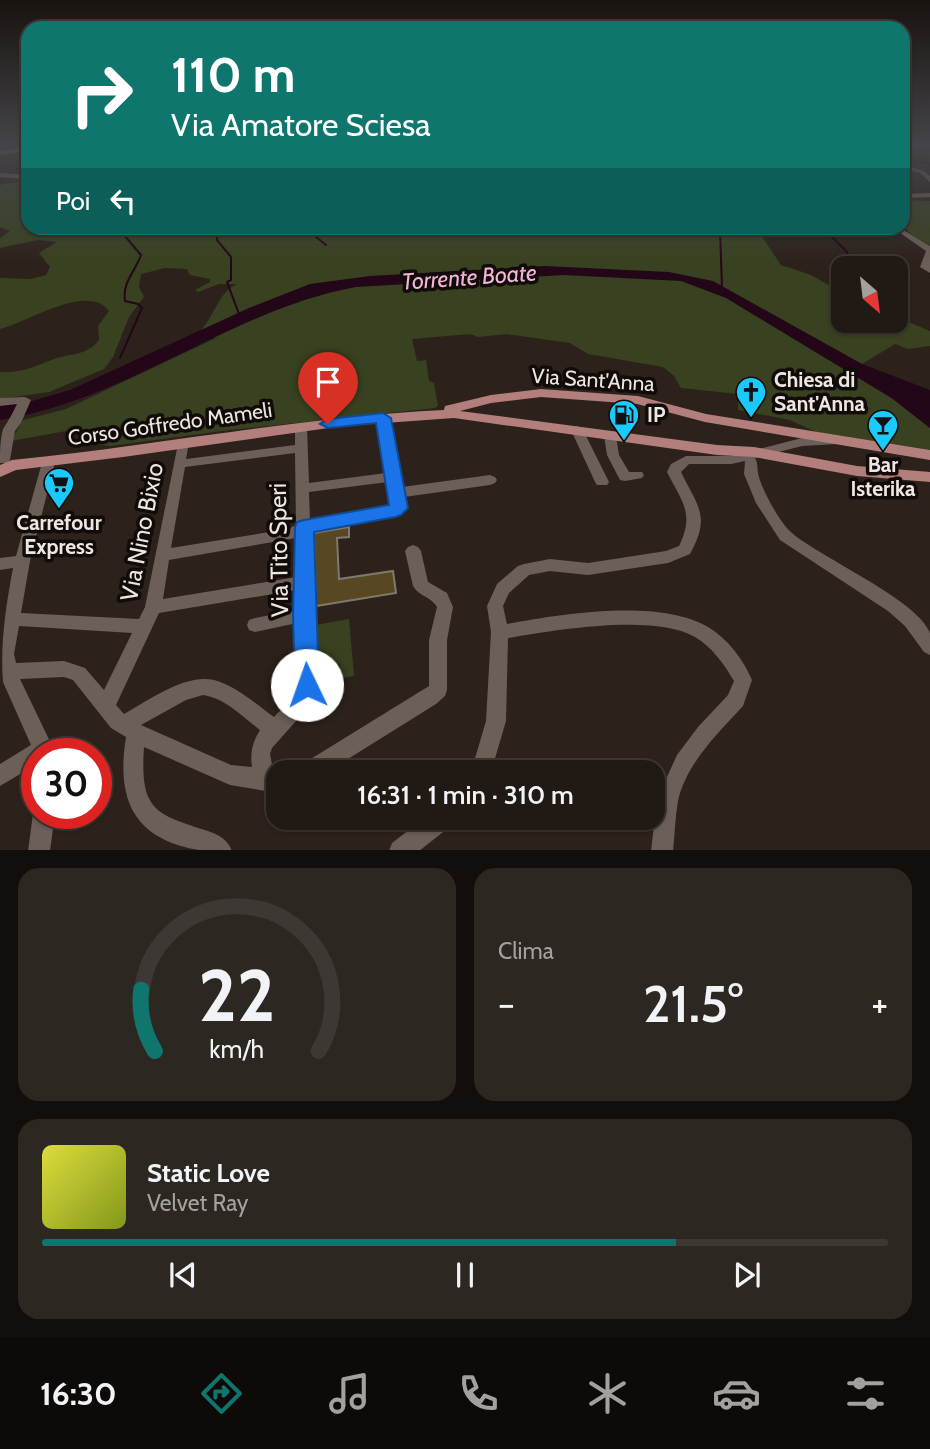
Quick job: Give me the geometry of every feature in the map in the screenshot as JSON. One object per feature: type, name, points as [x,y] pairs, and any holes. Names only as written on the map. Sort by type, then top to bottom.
[{"type":"main road","name":"Via Sant'Anna","points":[[468,411],[491,399],[541,393],[638,400],[705,418],[930,455]]},
{"type":"main road","name":"Corso Goffredo Mameli","points":[[4,465],[48,462],[301,427],[468,411]]},
{"type":"main road","points":[[468,411],[753,457],[774,455],[857,471],[930,477]]},
{"type":"street","points":[[910,195],[930,195]]},
{"type":"street","points":[[907,235],[930,250],[924,267],[930,270]]},
{"type":"street","points":[[0,402],[25,400],[9,425],[4,465]]},
{"type":"street","points":[[164,555],[291,534],[304,527],[395,511],[398,508],[383,418]]},
{"type":"street","name":"Via Tito Speri","points":[[266,772],[259,762],[264,742],[273,728],[297,707],[307,685],[301,427]]},
{"type":"street","points":[[577,430],[602,482]]},
{"type":"street","points":[[611,436],[613,455],[625,477],[638,475]]},
{"type":"street","name":"Via Nino Bixio","points":[[106,706],[153,607],[183,442]]},
{"type":"street","points":[[484,760],[496,720],[500,632],[495,606],[503,589],[524,570],[550,565],[588,569],[668,557],[685,550],[694,531],[695,515],[674,476],[676,467],[686,460],[731,460],[753,457],[802,442],[844,442]]},
{"type":"street","points":[[802,442],[797,448],[802,461]]},
{"type":"street","points":[[179,464],[302,448]]},
{"type":"street","points":[[753,457],[751,474],[763,503],[785,536],[894,606],[911,621],[930,647]]},
{"type":"street","points":[[39,738],[8,669],[5,654],[22,561],[48,462]]},
{"type":"street","points":[[302,488],[393,477]]},
{"type":"street","points":[[396,493],[490,480]]},
{"type":"street","points":[[328,760],[438,690],[438,640],[445,607],[441,598],[421,586],[413,551]]},
{"type":"street","points":[[0,564],[22,561]]},
{"type":"street","points":[[153,607],[305,582]]},
{"type":"street","points":[[255,625],[304,615]]},
{"type":"street","points":[[12,619],[145,627]]},
{"type":"street","points":[[500,632],[552,622],[673,622],[692,627],[715,641],[734,662],[743,680],[736,700],[684,762],[668,799],[662,850]]},
{"type":"street","points":[[8,669],[64,669],[79,674],[129,729],[230,775],[266,780]]},
{"type":"street","points":[[129,729],[187,689],[203,686],[215,688],[273,728]]},
{"type":"street","points":[[129,729],[139,803],[153,821],[214,844],[221,850]]},
{"type":"street","points":[[0,776],[21,764]]},
{"type":"street","points":[[39,850],[42,829]]},
{"type":"street","points":[[401,850],[427,830]]},
{"type":"green space","points":[[0,186],[21,186],[21,235],[761,235],[781,265],[811,275],[831,286],[831,333],[908,333],[908,322],[930,331],[930,346],[908,349],[895,344],[862,364],[893,399],[930,428],[930,450],[816,432],[790,420],[738,410],[738,394],[681,388],[674,376],[663,367],[588,354],[570,343],[507,334],[412,339],[417,361],[426,360],[429,381],[434,383],[438,406],[435,408],[110,446],[94,444],[77,429],[11,441],[23,420],[66,409],[216,338],[202,329],[221,298],[237,284],[219,284],[198,292],[195,290],[210,282],[210,279],[190,275],[187,269],[165,268],[141,274],[139,287],[144,297],[129,317],[113,357],[104,369],[49,392],[0,399],[0,372],[25,370],[89,349],[99,340],[98,326],[109,311],[99,303],[72,302],[0,329],[0,278],[31,279],[46,275],[50,267],[39,253],[57,242],[38,240],[0,248],[0,238],[10,231],[0,227]]},
{"type":"green space","points":[[910,200],[930,201],[930,245],[910,233]]},
{"type":"green space","points":[[349,619],[354,676],[318,682],[316,625]]},
{"type":"water","name":"Torrente Boate","points":[[545,266],[669,272],[713,281],[862,364],[930,390],[930,428],[893,399],[726,298],[681,281],[564,275],[356,287],[265,315],[91,394],[47,410],[0,420],[0,405],[32,401],[70,390],[249,308],[310,284],[370,276]]},
{"type":"building","points":[[349,527],[349,537],[337,538],[339,579],[393,571],[396,593],[316,606],[314,533]]},
{"type":"waterway","points":[[120,358],[142,308],[138,304],[125,301],[127,283],[141,255],[124,235]]},
{"type":"waterway","points":[[217,235],[217,240],[231,257],[231,280],[227,282],[239,314]]},
{"type":"waterway","points":[[314,235],[326,245]]},
{"type":"waterway","points":[[720,235],[722,287]]},
{"type":"waterway","points":[[830,235],[848,256]]},
{"type":"place","name":"Chiesa di Sant'Anna","points":[[751,419]]},
{"type":"place","name":"IP","points":[[624,442]]},
{"type":"place","name":"Bar Isterika","points":[[883,452]]},
{"type":"place","name":"Carrefour Express","points":[[59,510]]},
{"type":"route","points":[[307,685],[304,527],[395,511],[398,508],[383,418],[328,424]]}]
